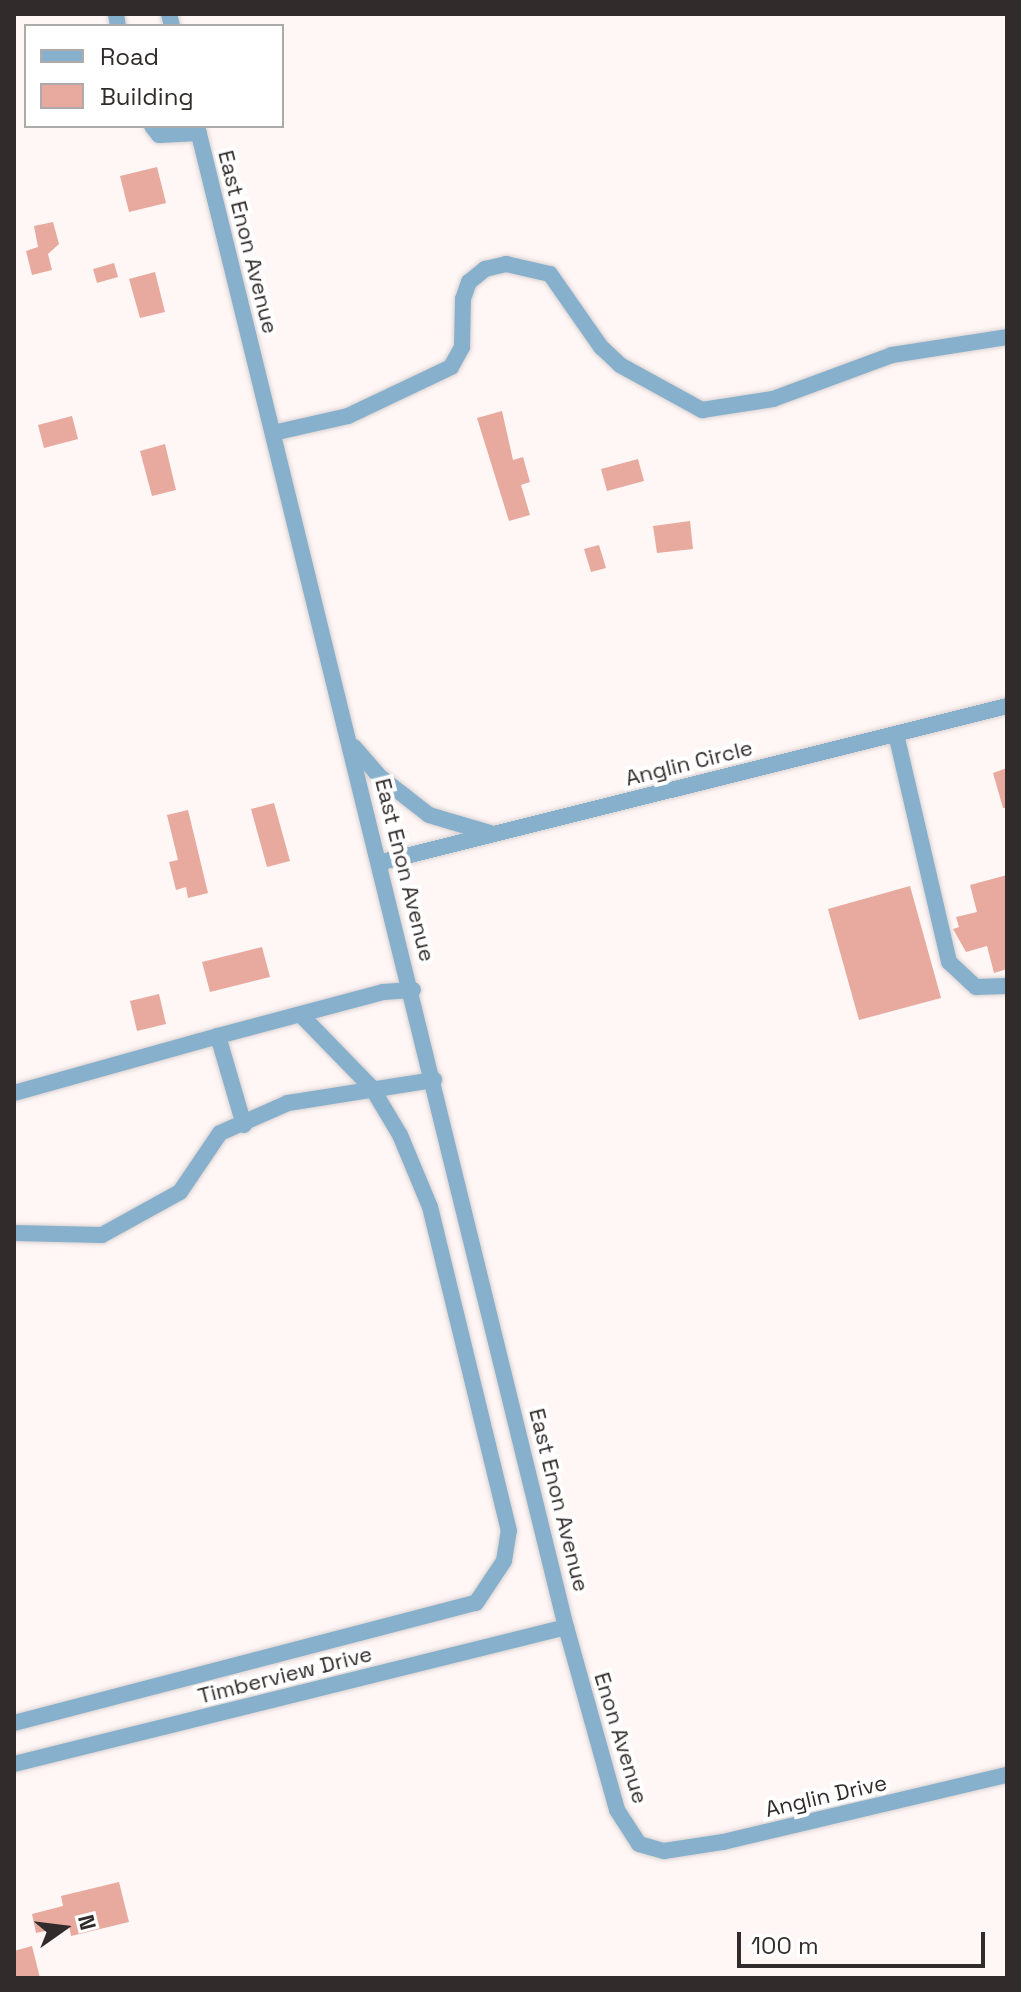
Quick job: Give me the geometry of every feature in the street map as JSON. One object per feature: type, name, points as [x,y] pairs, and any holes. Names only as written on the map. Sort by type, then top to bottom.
[{"type":"street","points":[[154,128],[159,135],[198,130]]},
{"type":"street","name":"East Enon Avenue","points":[[198,130],[346,730],[382,862],[566,1627]]},
{"type":"street","points":[[273,433],[348,416],[451,367],[462,347],[463,299],[469,282],[485,269],[506,264],[550,274],[601,347],[620,365],[702,410],[773,399],[892,355],[1007,337]]},
{"type":"street","name":"Anglin Circle","points":[[382,862],[1007,706]]},
{"type":"street","points":[[346,730],[360,758],[419,808],[447,824],[494,835]]},
{"type":"street","points":[[896,734],[949,962],[976,987],[1007,986]]},
{"type":"street","points":[[14,1093],[383,992],[413,990]]},
{"type":"street","points":[[14,1723],[476,1603],[504,1561],[509,1531],[430,1207],[400,1135],[372,1088],[302,1016]]},
{"type":"street","points":[[218,1036],[244,1125]]},
{"type":"street","points":[[14,1233],[102,1235],[180,1192],[220,1133],[288,1103],[434,1080]]},
{"type":"street","name":"Timberview Drive","points":[[14,1764],[566,1627]]},
{"type":"street","name":"Enon Avenue","points":[[566,1627],[617,1810],[639,1844],[653,1849]]},
{"type":"street","name":"Anglin Drive","points":[[653,1849],[723,1842],[1007,1775]]},
{"type":"building","points":[[157,167],[166,203],[129,212],[120,176]]},
{"type":"building","points":[[53,222],[59,244],[48,254],[52,270],[32,275],[26,251],[38,247],[34,226]]},
{"type":"building","points":[[114,263],[118,277],[97,283],[93,269]]},
{"type":"building","points":[[155,272],[165,312],[140,318],[129,279]]},
{"type":"building","points":[[502,411],[513,460],[523,457],[530,482],[521,485],[530,515],[509,521],[477,418]]},
{"type":"building","points":[[72,416],[78,439],[44,448],[38,425]]},
{"type":"building","points":[[165,444],[176,490],[152,496],[140,451]]},
{"type":"building","points":[[638,459],[644,481],[607,491],[601,469]]},
{"type":"building","points":[[690,521],[693,549],[657,553],[653,526]]},
{"type":"building","points":[[599,545],[606,568],[591,572],[584,549]]},
{"type":"building","points":[[1007,768],[1007,808],[1003,808],[993,773]]},
{"type":"building","points":[[274,803],[290,861],[267,867],[251,809]]},
{"type":"building","points":[[188,810],[208,893],[188,898],[186,887],[176,890],[169,862],[178,860],[167,815]]},
{"type":"building","points":[[1007,875],[1007,969],[994,973],[987,946],[966,952],[953,929],[959,927],[956,917],[977,912],[970,885]]},
{"type":"building","points":[[910,886],[941,998],[859,1020],[828,909]]},
{"type":"building","points":[[262,947],[270,977],[210,992],[202,962]]},
{"type":"building","points":[[159,994],[166,1024],[137,1031],[130,1001]]},
{"type":"building","points":[[119,1882],[129,1922],[71,1936],[69,1926],[36,1933],[32,1914],[63,1906],[61,1896]]},
{"type":"building","points":[[32,1946],[40,1978],[14,1978],[14,1951]]}]
